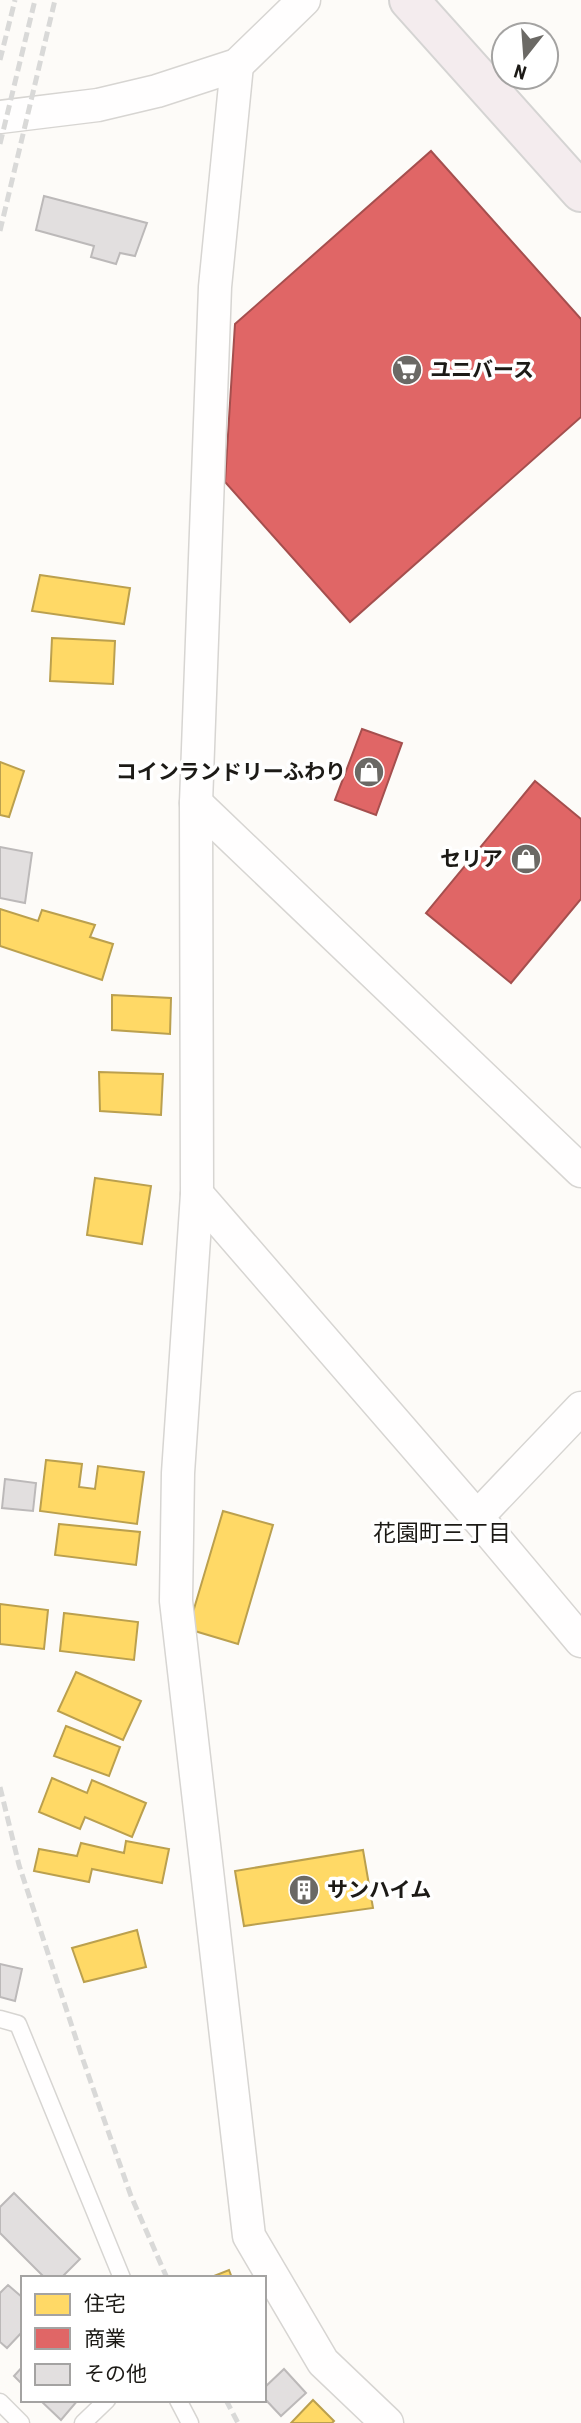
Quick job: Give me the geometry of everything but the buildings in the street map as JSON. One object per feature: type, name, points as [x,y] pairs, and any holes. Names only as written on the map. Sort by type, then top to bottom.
[{"type":"highway","points":[[409,0],[581,192]]},
{"type":"street","points":[[0,117],[98,105],[157,91],[237,65],[304,0]]},
{"type":"street","points":[[237,65],[215,287],[196,803],[197,1194],[178,1473],[176,1601],[249,2236],[323,2362],[387,2423]]},
{"type":"street","points":[[196,803],[581,1171]]},
{"type":"street","points":[[197,1194],[581,1641]]},
{"type":"street","points":[[477,1517],[581,1408]]},
{"type":"lane","points":[[0,2020],[18,2024],[121,2276]]},
{"type":"lane","points":[[0,2402],[21,2423]]},
{"type":"lane","points":[[83,2423],[105,2402]]},
{"type":"lane","points":[[179,2402],[190,2423]]},
{"type":"railway","points":[[0,60],[15,0]]},
{"type":"railway","points":[[0,144],[35,0]]},
{"type":"railway","points":[[0,231],[55,0]]},
{"type":"railway","points":[[0,1787],[19,1865],[82,2057],[131,2196],[166,2276]]},
{"type":"railway","points":[[227,2402],[238,2423]]},
{"type":"place","name":"ユニバース","points":[[407,370]]},
{"type":"place","name":"コインランドリーふわり","points":[[369,772]]},
{"type":"place","name":"セリア","points":[[526,859]]},
{"type":"place","name":"サンハイム","points":[[304,1890]]},
{"type":"district","name":"花園町三丁目","points":[[442,1533]]}]
